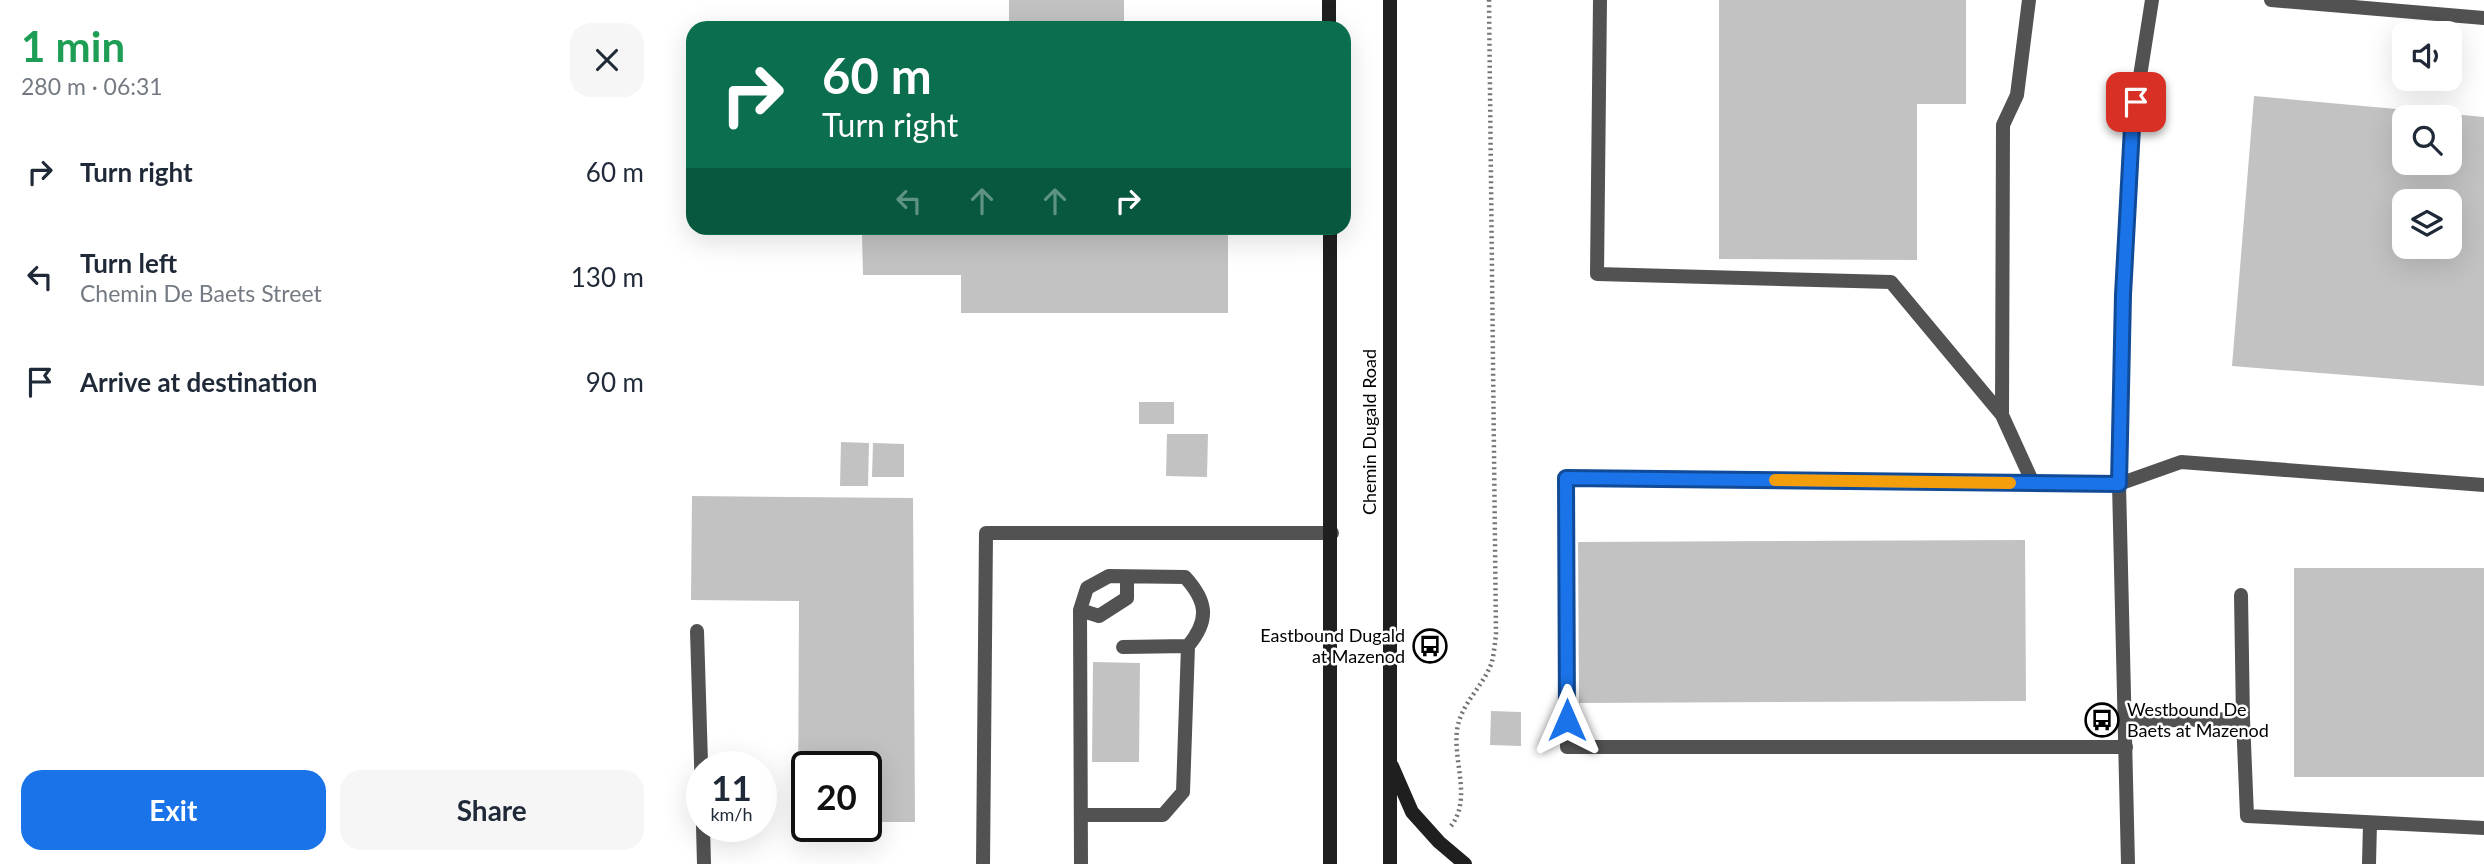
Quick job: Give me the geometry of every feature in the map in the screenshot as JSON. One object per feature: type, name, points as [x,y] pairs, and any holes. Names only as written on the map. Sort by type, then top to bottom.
[{"type":"main road","points":[[1329,0],[1329,21]]},
{"type":"main road","name":"Chemin Dugald Road","points":[[1389,0],[1390,864]]},
{"type":"main road","points":[[1330,235],[1330,864]]},
{"type":"main road","points":[[1390,760],[1412,812],[1439,842],[1465,864]]},
{"type":"street","points":[[1600,0],[1597,274],[1891,282],[2002,415],[2033,483]]},
{"type":"street","points":[[2002,415],[2003,125],[2017,94],[2029,0]]},
{"type":"street","points":[[2128,864],[2119,484],[2123,295],[2132,127],[2152,0]]},
{"type":"street","points":[[2271,0],[2484,18]]},
{"type":"street","points":[[2126,747],[1567,747],[1566,478],[2119,484],[2181,462],[2484,485]]},
{"type":"street","points":[[983,864],[986,533],[1332,533]]},
{"type":"street","points":[[1081,864],[1080,610],[1087,588],[1109,576],[1185,577],[1198,592],[1205,612],[1198,634],[1188,646],[1183,792],[1163,815],[1082,816]]},
{"type":"street","points":[[1080,610],[1100,616],[1127,598],[1127,578]]},
{"type":"street","points":[[2241,595],[2247,816],[2484,828]]},
{"type":"street","points":[[697,631],[701,751]]},
{"type":"street","points":[[1123,647],[1188,646]]},
{"type":"street","points":[[2126,721],[2243,719]]},
{"type":"street","points":[[2369,864],[2370,823]]},
{"type":"street","points":[[703,842],[704,864]]},
{"type":"path","points":[[1459,816],[1461,796],[1456,751],[1457,726],[1465,705],[1492,660],[1496,634],[1489,0]]},
{"type":"building","points":[[1009,0],[1124,0],[1124,21],[1009,21]]},
{"type":"building","points":[[1719,0],[1966,0],[1966,104],[1917,104],[1917,260],[1719,259]]},
{"type":"building","points":[[2254,96],[2392,109],[2392,175],[2462,175],[2462,115],[2484,117],[2484,386],[2232,366]]},
{"type":"building","points":[[862,235],[1228,235],[1228,313],[961,313],[961,275],[863,275]]},
{"type":"building","points":[[1139,402],[1174,402],[1174,424],[1139,424]]},
{"type":"building","points":[[1167,434],[1208,434],[1207,477],[1166,476]]},
{"type":"building","points":[[841,442],[869,443],[868,486],[840,486]]},
{"type":"building","points":[[873,443],[904,444],[904,477],[872,477]]},
{"type":"building","points":[[692,496],[913,498],[915,822],[882,822],[882,751],[798,751],[799,601],[691,600]]},
{"type":"building","points":[[2025,540],[2026,701],[1579,703],[1578,542]]},
{"type":"building","points":[[2294,568],[2484,568],[2484,777],[2294,777]]},
{"type":"building","points":[[1093,662],[1140,663],[1139,762],[1092,762]]},
{"type":"building","points":[[1491,711],[1521,712],[1521,746],[1490,745]]},
{"type":"slow traffic","points":[[1775,480],[2010,483]]},
{"type":"place","name":"Eastbound Dugald at Mazenod","points":[[1430,646]]},
{"type":"place","name":"Westbound De Baets at Mazenod","points":[[2102,720]]},
{"type":"route","points":[[1567,720],[1566,478],[2119,484],[2123,295],[2132,127],[2136,102]]}]
